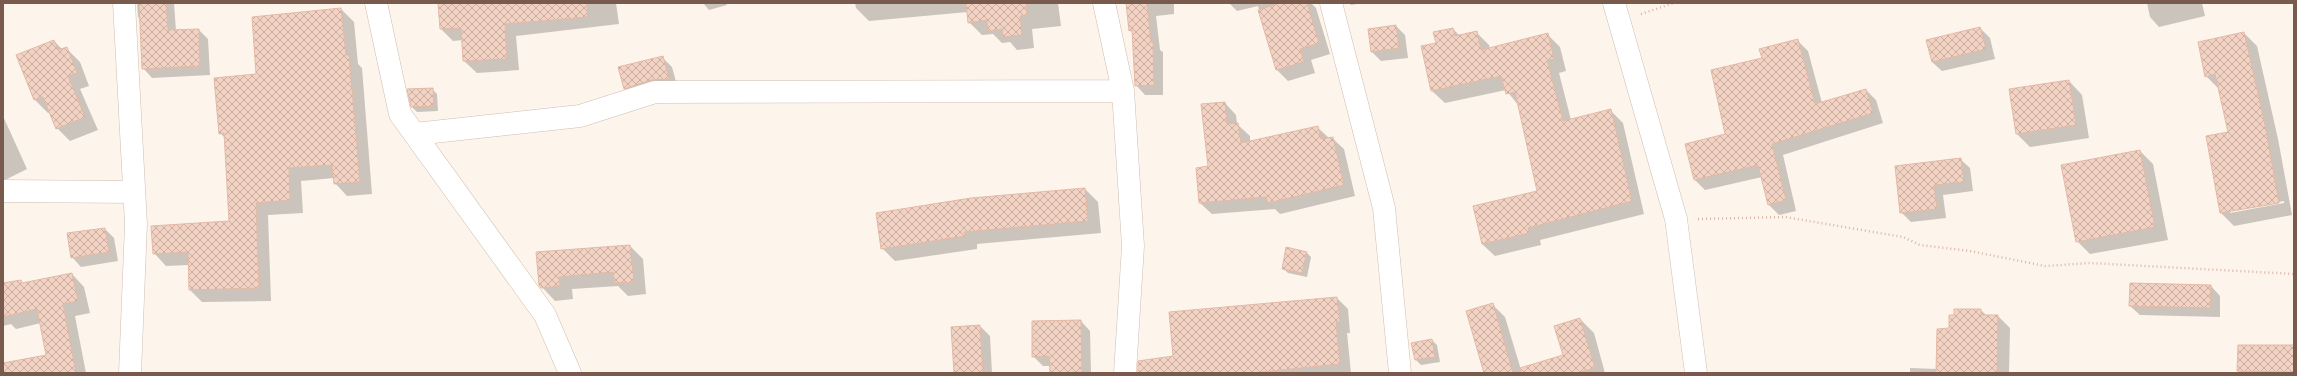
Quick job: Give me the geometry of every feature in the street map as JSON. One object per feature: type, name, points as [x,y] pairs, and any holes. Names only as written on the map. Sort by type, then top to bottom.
[{"type":"street","points":[[124,3],[136,224],[130,373]]},
{"type":"street","points":[[376,3],[400,114],[545,315],[570,373]]},
{"type":"street","points":[[1104,3],[1123,91],[1132,246],[1125,373]]},
{"type":"street","points":[[1331,3],[1384,208],[1400,373]]},
{"type":"street","points":[[1617,12],[1676,220],[1696,373]]},
{"type":"street","points":[[415,134],[580,116],[655,92],[1123,91]]},
{"type":"street","points":[[3,191],[134,192]]},
{"type":"path","points":[[1617,12],[1674,3]]},
{"type":"path","points":[[1676,220],[1785,217],[1903,237],[1920,245],[1970,251],[2045,266],[2090,263],[2294,274]]},
{"type":"building","points":[[139,3],[166,3],[168,30],[199,29],[200,66],[142,69]]},
{"type":"building","points":[[438,3],[587,3],[587,17],[505,24],[507,59],[463,61],[461,28],[440,29]]},
{"type":"building","points":[[966,3],[1026,3],[1027,15],[1020,16],[1022,35],[1003,37],[1002,29],[988,31],[987,20],[968,23]]},
{"type":"building","points":[[1126,3],[1147,3],[1151,42],[1153,42],[1154,85],[1135,86],[1132,30],[1129,31]]},
{"type":"building","points":[[1280,3],[1307,3],[1319,43],[1300,49],[1304,62],[1276,70],[1258,10]]},
{"type":"building","points":[[341,8],[346,55],[349,55],[360,182],[334,184],[332,165],[289,168],[290,200],[256,203],[259,288],[189,290],[188,252],[153,254],[151,226],[229,221],[224,133],[219,134],[214,78],[256,74],[252,17]]},
{"type":"building","points":[[1396,25],[1399,48],[1371,52],[1368,29]]},
{"type":"building","points":[[1980,27],[1986,49],[1932,62],[1926,40]]},
{"type":"building","points":[[1453,28],[1455,36],[1477,31],[1481,50],[1548,33],[1554,59],[1547,60],[1563,121],[1611,109],[1632,201],[1528,228],[1529,233],[1482,244],[1473,206],[1537,191],[1515,92],[1506,94],[1501,76],[1431,91],[1421,46],[1436,43],[1433,32]]},
{"type":"building","points":[[2244,32],[2265,125],[2279,203],[2220,213],[2206,136],[2228,132],[2215,74],[2205,77],[2198,42]]},
{"type":"building","points":[[1798,39],[1815,104],[1866,89],[1873,113],[1772,144],[1786,200],[1768,205],[1758,165],[1694,180],[1685,144],[1725,134],[1711,70],[1762,58],[1759,49]]},
{"type":"building","points":[[54,40],[58,50],[67,47],[77,73],[68,76],[85,117],[56,129],[43,97],[34,100],[16,55]]},
{"type":"building","points":[[663,56],[669,79],[651,80],[624,89],[618,67]]},
{"type":"building","points":[[2069,80],[2076,125],[2016,134],[2009,89]]},
{"type":"building","points":[[433,88],[434,106],[411,107],[407,89]]},
{"type":"building","points":[[1225,102],[1227,124],[1238,123],[1241,143],[1318,126],[1321,139],[1333,137],[1344,185],[1268,203],[1266,197],[1199,203],[1196,168],[1208,166],[1201,104]]},
{"type":"building","points":[[2140,150],[2155,227],[2076,242],[2061,165]]},
{"type":"building","points":[[1961,158],[1964,182],[1934,185],[1937,209],[1900,213],[1895,166]]},
{"type":"building","points":[[1085,188],[1088,221],[964,232],[965,236],[881,249],[876,213],[971,198]]},
{"type":"building","points":[[105,228],[109,252],[71,258],[67,233]]},
{"type":"building","points":[[630,245],[634,282],[614,283],[613,272],[559,277],[560,286],[541,288],[539,285],[536,252]]},
{"type":"building","points":[[1286,247],[1307,252],[1302,273],[1282,269]]},
{"type":"building","points":[[72,273],[78,301],[63,304],[76,373],[3,373],[3,363],[46,355],[37,309],[3,317],[3,283],[21,280],[22,283]]},
{"type":"building","points":[[2130,283],[2211,285],[2210,308],[2129,306]]},
{"type":"building","points":[[1337,297],[1340,322],[1336,322],[1340,364],[1251,373],[1138,373],[1138,361],[1173,356],[1169,312]]},
{"type":"building","points":[[1493,303],[1513,373],[1484,373],[1466,311]]},
{"type":"building","points":[[1954,309],[1981,309],[1981,315],[1998,315],[1997,373],[1936,373],[1937,329],[1949,328],[1949,315],[1954,315]]},
{"type":"building","points":[[1580,318],[1595,368],[1576,373],[1521,373],[1520,368],[1563,355],[1554,326]]},
{"type":"building","points":[[1081,320],[1082,372],[1050,373],[1049,356],[1032,357],[1032,321]]},
{"type":"building","points":[[980,325],[983,373],[954,373],[951,327]]},
{"type":"building","points":[[1432,339],[1435,357],[1415,360],[1411,343]]},
{"type":"building","points":[[2238,345],[2294,345],[2294,372],[2237,371]]}]
